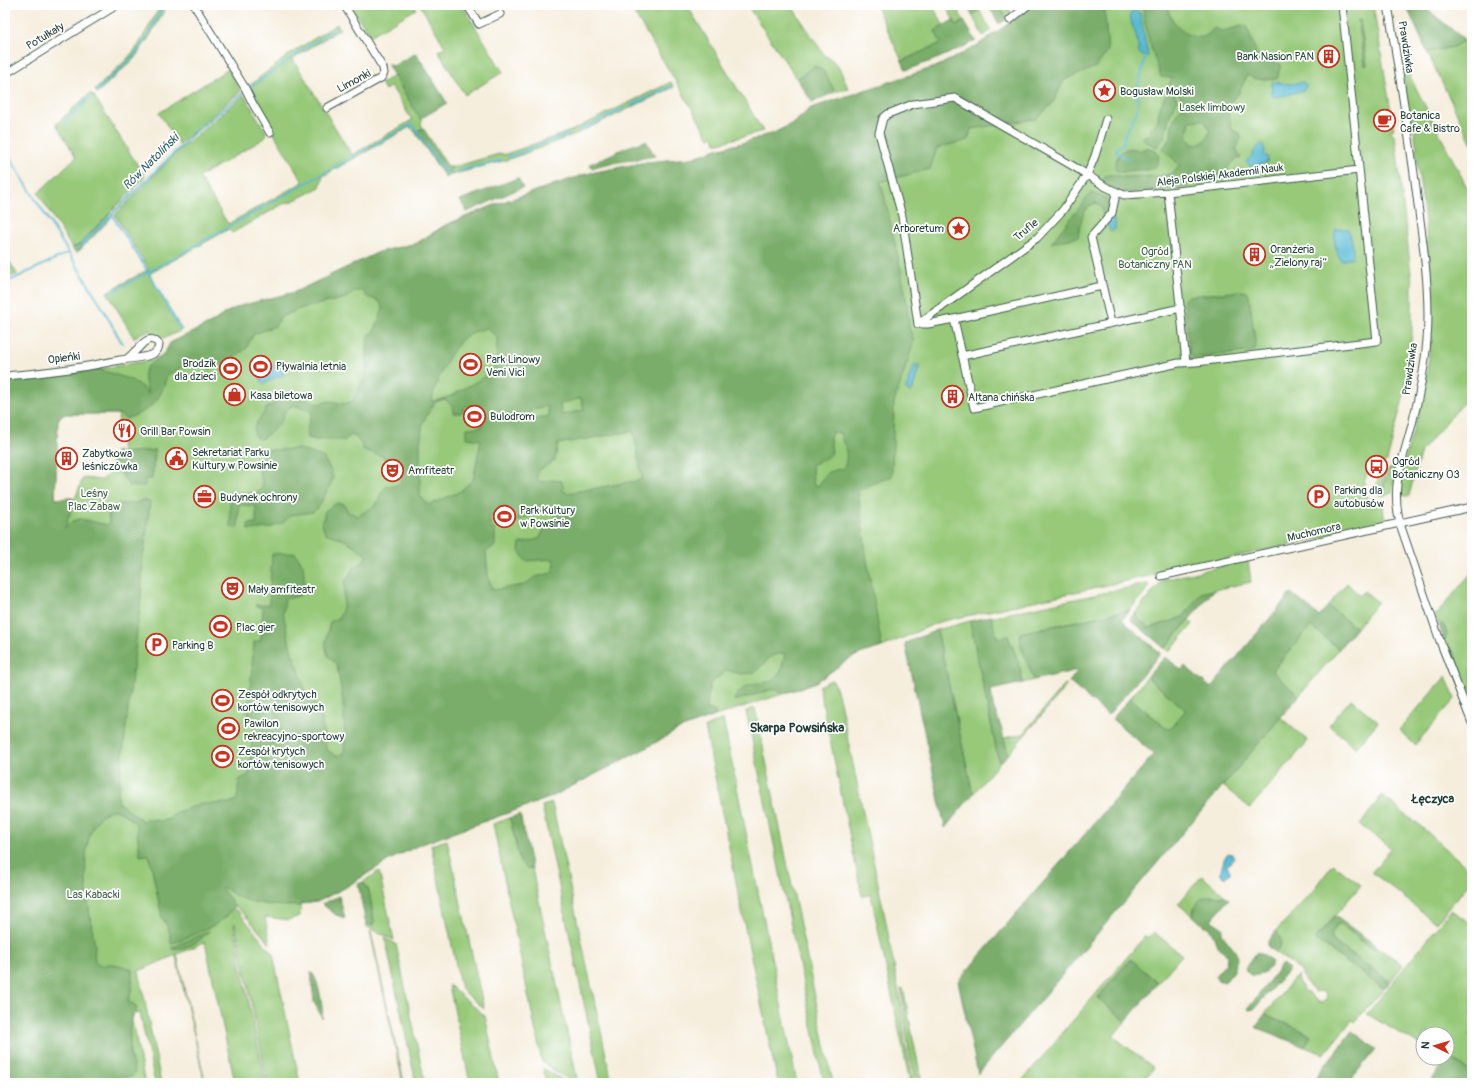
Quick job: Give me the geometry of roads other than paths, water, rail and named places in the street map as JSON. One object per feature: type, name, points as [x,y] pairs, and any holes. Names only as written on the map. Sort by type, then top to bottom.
[{"type":"street","name":"Potułkały","points":[[5,74],[117,5]]},
{"type":"street","points":[[194,5],[245,88],[270,133]]},
{"type":"street","name":"Limonki","points":[[327,108],[381,78],[384,73],[383,68],[344,5]]},
{"type":"street","points":[[467,5],[479,24],[500,14]]},
{"type":"street","points":[[1010,20],[1028,5]]},
{"type":"street","points":[[954,319],[974,408],[1178,363],[1377,341],[1342,5]]},
{"type":"street","name":"Prawdziwka","points":[[1388,5],[1417,194],[1426,279],[1428,317],[1419,390],[1412,424],[1396,480],[1396,503],[1400,524],[1440,641],[1472,722]]},
{"type":"street","name":"Aleja Polskiej Akademii Nauk","points":[[918,324],[902,216],[879,133],[883,118],[888,114],[913,104],[955,98],[1078,169],[1116,193],[1131,196],[1360,170]]},
{"type":"street","name":"Trufle","points":[[918,324],[1037,238],[1063,210],[1087,175],[1095,156],[1106,119]]},
{"type":"street","points":[[1168,192],[1186,362]]},
{"type":"street","points":[[1110,324],[1091,237],[1112,213],[1116,193]]},
{"type":"street","points":[[918,324],[928,324],[954,319],[1102,286]]},
{"type":"street","points":[[962,356],[1181,308]]},
{"type":"street","name":"Opieńki","points":[[5,376],[84,367],[125,360]]},
{"type":"street","name":"Muchomora","points":[[1162,576],[1472,507]]},
{"type":"water","points":[[1135,10],[1140,13],[1148,56],[1145,57],[1139,53],[1136,35],[1132,25],[1130,14]]},
{"type":"water","points":[[1272,82],[1290,84],[1303,82],[1306,86],[1304,90],[1274,97],[1271,95]]},
{"type":"water","points":[[1261,144],[1263,144],[1265,151],[1264,155],[1268,157],[1267,163],[1250,166],[1246,161]]},
{"type":"water","points":[[1112,218],[1115,221],[1115,229],[1112,232],[1109,230],[1108,221]]},
{"type":"water","points":[[1336,229],[1348,229],[1352,244],[1352,258],[1341,261],[1335,245],[1334,237]]},
{"type":"water","name":"Brodzik dla dzieci","points":[[235,361],[240,368],[227,377],[222,370]]},
{"type":"water","points":[[278,363],[284,374],[263,384],[258,374]]},
{"type":"water","points":[[915,365],[918,365],[919,367],[912,392],[908,392],[906,390],[909,377]]},
{"type":"water","points":[[1228,853],[1232,854],[1234,858],[1227,866],[1230,873],[1226,877],[1223,877],[1220,872],[1225,857]]},
{"type":"waterway","points":[[97,91],[143,44],[164,5]]},
{"type":"waterway","name":"Rów Natoliński","points":[[250,88],[335,29]]},
{"type":"waterway","points":[[1130,159],[1122,156],[1116,151],[1117,148],[1123,143],[1125,134],[1137,112],[1138,88],[1145,57]]},
{"type":"waterway","points":[[630,106],[672,86]]},
{"type":"waterway","name":"Rów Natoliński","points":[[77,249],[193,134],[243,93]]},
{"type":"waterway","points":[[63,123],[92,96]]},
{"type":"waterway","points":[[578,131],[625,108]]},
{"type":"waterway","points":[[109,294],[408,126],[413,125],[446,174],[449,173]]},
{"type":"waterway","points":[[508,157],[569,134]]},
{"type":"waterway","name":"Rów Natoliński","points":[[5,150],[98,300],[122,343]]},
{"type":"waterway","points":[[455,172],[502,160]]},
{"type":"waterway","points":[[112,215],[147,270],[181,330]]},
{"type":"waterway","points":[[5,283],[68,253]]},
{"type":"place","name":"Bank Nasion PAN","points":[[1329,56]]},
{"type":"place","name":"Bogusław Molski","points":[[1104,91]]},
{"type":"place","name":"Botanica Cafe & Bistro","points":[[1385,121]]},
{"type":"place","name":"Arboretum","points":[[959,228]]},
{"type":"place","name":"Oranżeria „Zielony raj”","points":[[1254,255]]},
{"type":"place","name":"Park Linowy Veni Vici","points":[[470,365]]},
{"type":"place","name":"Pływalnia letnia","points":[[260,366]]},
{"type":"place","name":"Brodzik dla dzieci","points":[[231,369]]},
{"type":"place","name":"Kasa biletowa","points":[[234,395]]},
{"type":"place","name":"Altana chińska","points":[[952,397]]},
{"type":"place","name":"Bulodrom","points":[[474,416]]},
{"type":"place","name":"Grill Bar Powsin","points":[[124,431]]},
{"type":"place","name":"Sekretariat Parku Kultury w Powsinie","points":[[177,458]]},
{"type":"place","name":"Zabytkowa leśniczówka","points":[[66,459]]},
{"type":"place","name":"Ogród Botaniczny 03","points":[[1377,467]]},
{"type":"place","name":"Amfiteatr","points":[[392,470]]},
{"type":"place","name":"Parking dla autobusów","points":[[1318,496]]},
{"type":"place","name":"Budynek ochrony","points":[[205,497]]},
{"type":"place","name":"Park Kultury w Powsinie","points":[[504,516]]},
{"type":"place","name":"Mały amfiteatr","points":[[233,589]]},
{"type":"place","name":"Plac gier","points":[[220,627]]},
{"type":"place","name":"Parking B","points":[[157,645]]},
{"type":"place","name":"Zespół odkrytych kortów tenisowych","points":[[223,700]]},
{"type":"place","name":"Pawilon rekreacyjno-sportowy","points":[[229,729]]},
{"type":"place","name":"Zespół krytych kortów tenisowych","points":[[222,757]]},
{"type":"district","name":"Skarpa Powsińska","points":[[797,728]]},
{"type":"district","name":"Łęczyca","points":[[1433,799]]},
{"type":"park label","name":"Lasek limbowy","points":[[1212,107]]},
{"type":"park label","name":"Ogród Botaniczny PAN","points":[[1155,257]]},
{"type":"park label","name":"Leśny Plac Zabaw","points":[[94,499]]},
{"type":"park label","name":"Las Kabacki","points":[[93,894]]}]
